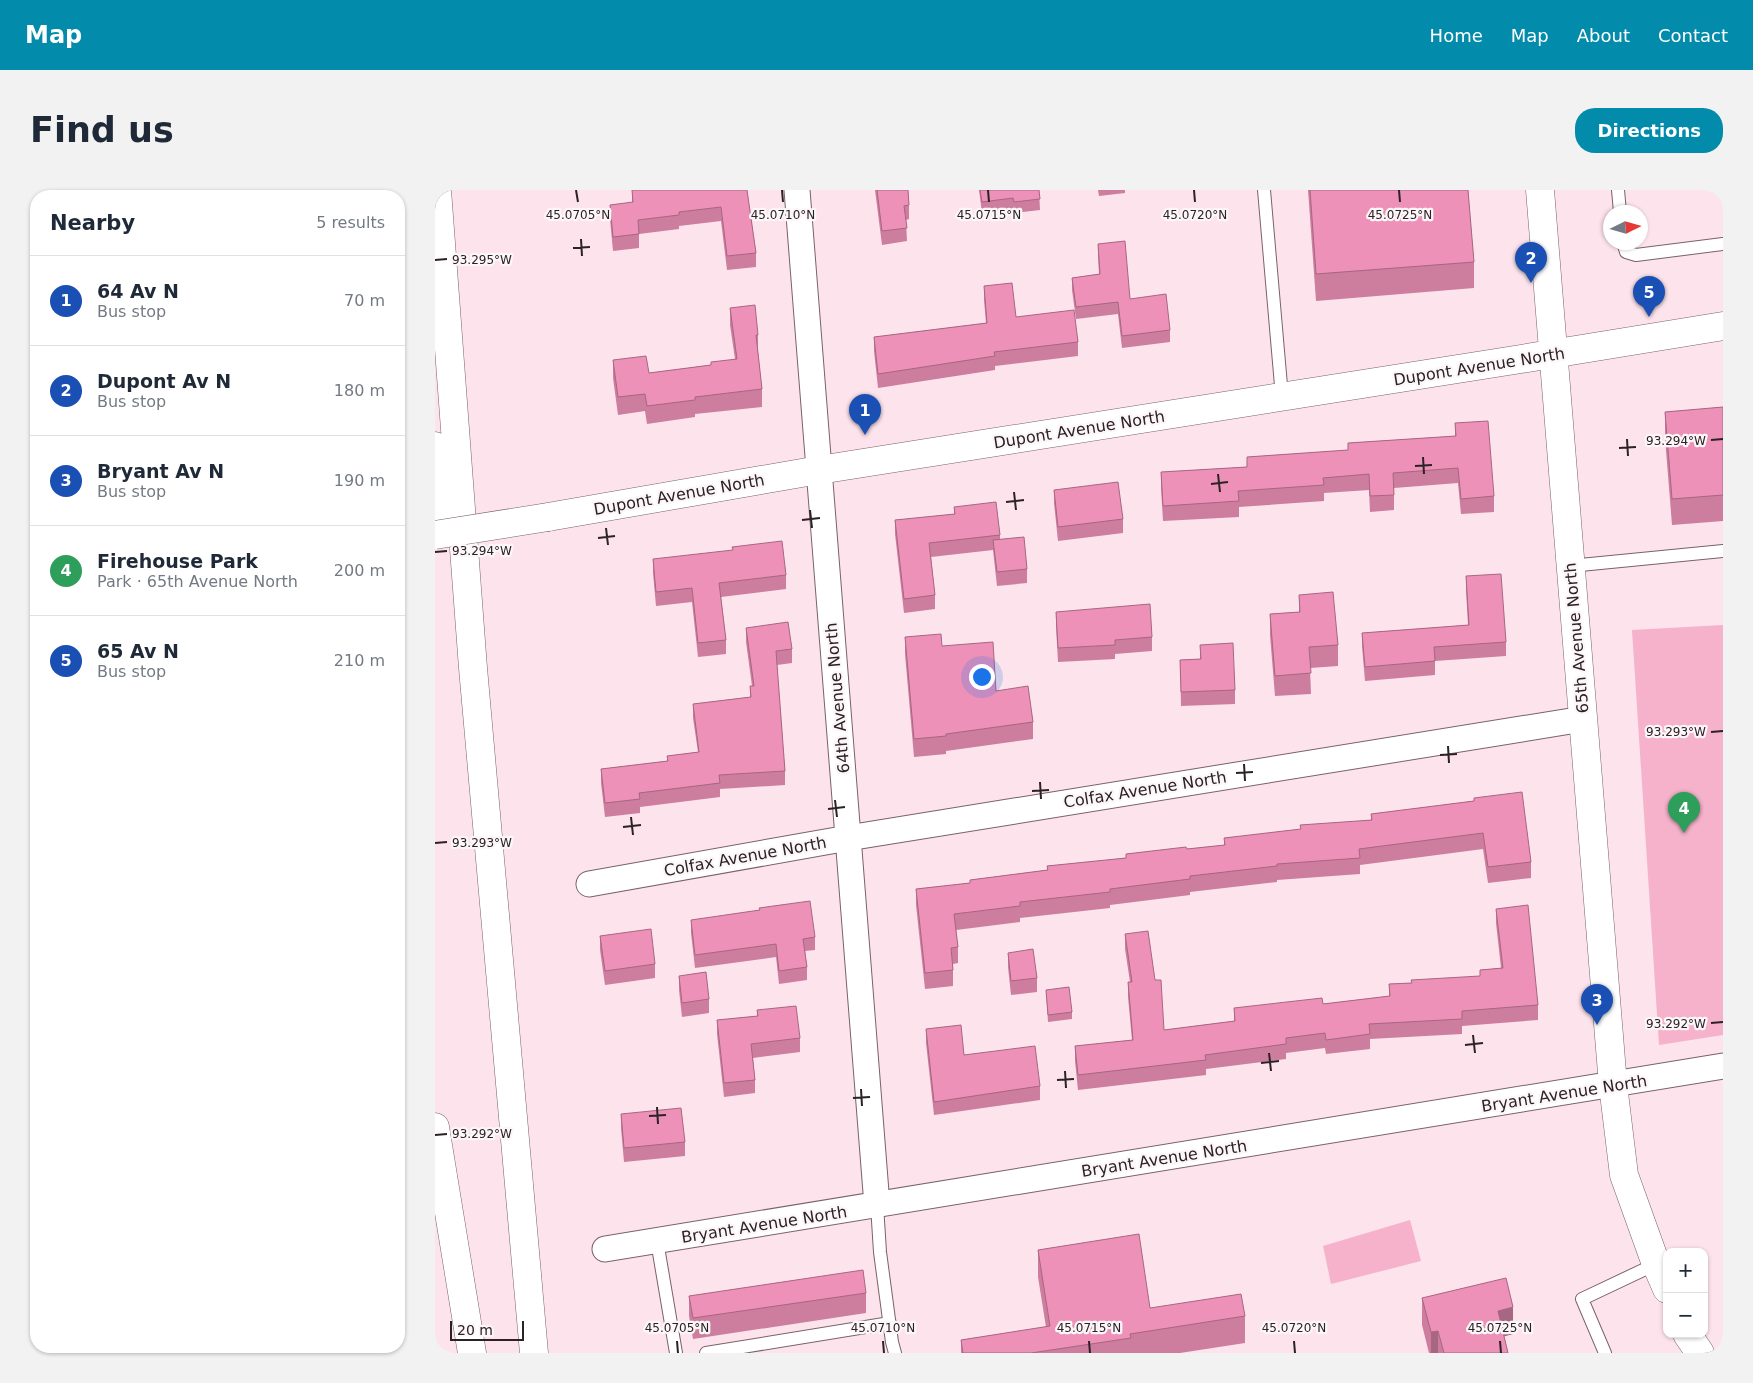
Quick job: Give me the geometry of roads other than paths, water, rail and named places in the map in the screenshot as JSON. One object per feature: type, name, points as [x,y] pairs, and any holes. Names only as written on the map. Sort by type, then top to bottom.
[{"type":"main road","points":[[437,190],[473,658],[534,1353]]},
{"type":"main road","name":"65th Avenue North","points":[[1540,190],[1613,1085],[1624,1176],[1663,1280]]},
{"type":"main road","name":"Dupont Avenue North","points":[[435,535],[819,470],[1723,326]]},
{"type":"main road","points":[[435,446],[498,941]]},
{"type":"main road","points":[[435,1127],[472,1353]]},
{"type":"main road","points":[[1690,1338],[1700,1353]]},
{"type":"street","name":"64th Avenue North","points":[[797,190],[877,1205]]},
{"type":"street","name":"Colfax Avenue North","points":[[589,884],[848,838],[1583,719]]},
{"type":"street","name":"Bryant Avenue North","points":[[605,1249],[1723,1066]]},
{"type":"lane","points":[[1264,190],[1282,397]]},
{"type":"lane","points":[[1618,190],[1619,205]]},
{"type":"lane","points":[[1626,250],[1636,255],[1723,244]]},
{"type":"lane","points":[[1571,566],[1723,551]]},
{"type":"lane","points":[[877,1205],[880,1252],[889,1323],[895,1353]]},
{"type":"lane","points":[[657,1241],[676,1353]]},
{"type":"lane","points":[[1605,1353],[1581,1299],[1656,1264]]},
{"type":"lane","points":[[706,1353],[889,1323]]},
{"type":"place","name":"Dupont Av N","points":[[1531,283]]},
{"type":"place","name":"65 Av N","points":[[1649,317]]},
{"type":"place","name":"64 Av N","points":[[865,435]]},
{"type":"place","name":"Firehouse Park","points":[[1684,833]]},
{"type":"place","name":"Bryant Av N","points":[[1597,1025]]}]
